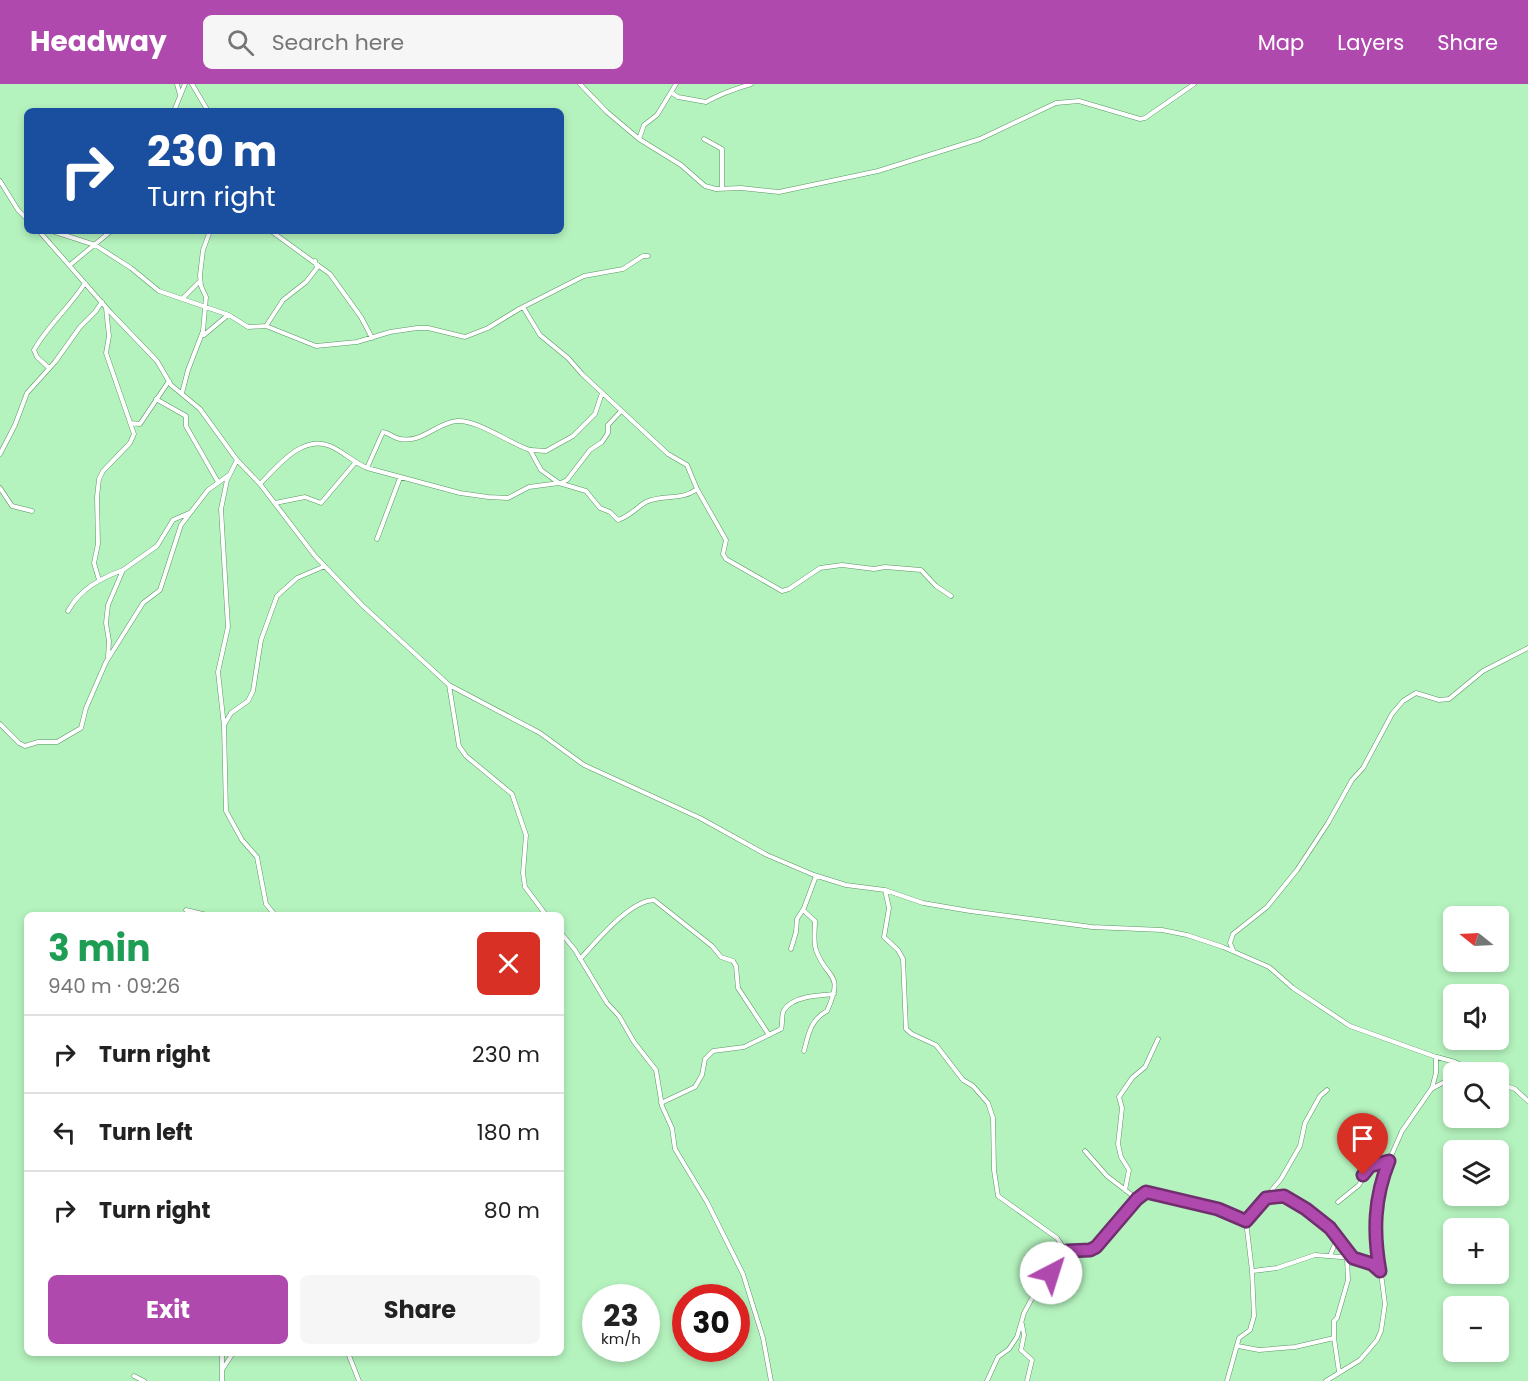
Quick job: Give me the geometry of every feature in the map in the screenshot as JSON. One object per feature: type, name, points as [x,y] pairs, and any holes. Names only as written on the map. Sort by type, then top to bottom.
[{"type":"street","points":[[177,84],[180,96]]},
{"type":"street","points":[[175,108],[186,84]]},
{"type":"street","points":[[192,84],[206,108]]},
{"type":"street","points":[[580,84],[607,112],[639,139],[681,165],[705,186],[711,189],[752,188],[779,192],[878,171],[974,141],[1056,103],[1079,102],[1140,119],[1145,118],[1194,84]]},
{"type":"street","points":[[639,139],[646,123],[657,115],[676,84]]},
{"type":"street","points":[[672,93],[678,97],[705,102],[722,92],[728,93],[751,84]]},
{"type":"street","points":[[704,139],[722,149],[722,188]]},
{"type":"street","points":[[0,181],[24,216]]},
{"type":"street","points":[[42,234],[106,308],[157,361],[169,381],[200,409],[237,460],[275,503],[302,542],[362,605],[449,685],[540,733],[588,767],[711,823],[767,855],[816,876],[855,887],[885,890],[923,903],[1035,921],[1170,931],[1234,951],[1269,967],[1293,988],[1350,1026],[1455,1062]]},
{"type":"street","points":[[61,234],[95,245],[131,268],[154,289],[228,315],[249,327],[266,326],[314,346],[351,343],[390,332],[422,328],[465,337],[492,326],[523,307],[584,276],[626,268],[643,256],[648,256]]},
{"type":"street","points":[[70,265],[108,234]]},
{"type":"street","points":[[182,393],[188,370],[202,337],[206,297],[200,281],[203,250],[209,234]]},
{"type":"street","points":[[275,234],[315,261],[336,280],[372,338]]},
{"type":"street","points":[[266,326],[283,300],[311,277],[317,268],[315,261]]},
{"type":"street","points":[[183,298],[200,281]]},
{"type":"street","points":[[49,368],[37,357],[34,350],[54,320],[75,298],[85,283]]},
{"type":"street","points":[[0,454],[15,425],[24,398],[102,302]]},
{"type":"street","points":[[523,307],[540,335],[568,358],[668,454],[687,465],[697,489],[726,540],[725,558],[781,590],[789,589],[816,569],[842,565],[874,569],[885,567],[921,570],[936,586],[951,596]]},
{"type":"street","points":[[99,580],[94,565],[98,544],[98,485],[103,471],[132,438],[134,432],[106,353],[109,336],[106,308]]},
{"type":"street","points":[[202,337],[228,315]]},
{"type":"street","points":[[131,423],[140,424],[169,381]]},
{"type":"street","points":[[367,468],[383,432],[401,439],[416,439],[457,421],[480,427],[516,446],[545,452],[573,436],[595,414],[602,393]]},
{"type":"street","points":[[156,399],[186,416],[186,426],[218,482]]},
{"type":"street","points":[[260,484],[290,454],[300,448],[321,444],[329,446],[355,463],[400,478],[460,493],[506,498],[529,486],[560,483],[567,480],[590,450],[602,442],[608,434],[608,425],[621,411]]},
{"type":"street","points":[[531,450],[541,470],[560,483],[586,491],[599,507],[610,512],[618,520],[636,511],[647,502],[685,496],[697,489]]},
{"type":"street","points":[[237,460],[224,490],[221,522],[226,569],[228,627],[218,672],[224,726],[226,811],[242,840],[257,857],[266,904],[272,912]]},
{"type":"street","points":[[275,503],[305,497],[321,503],[355,463]]},
{"type":"street","points":[[0,724],[25,746],[38,742],[57,742],[79,730],[100,671],[143,603],[159,592],[180,526],[218,482],[229,475]]},
{"type":"street","points":[[377,539],[400,478]]},
{"type":"street","points":[[0,488],[12,506],[32,511]]},
{"type":"street","points":[[68,610],[77,598],[99,580],[123,570],[157,546],[173,520],[190,513]]},
{"type":"street","points":[[224,726],[231,713],[244,706],[253,691],[261,640],[277,596],[297,578],[325,566]]},
{"type":"street","points":[[108,659],[109,641],[106,623],[108,604],[123,570]]},
{"type":"street","points":[[1234,951],[1230,943],[1233,934],[1267,907],[1297,870],[1328,823],[1352,780],[1363,768],[1389,719],[1403,700],[1416,693],[1439,700],[1449,699],[1483,671],[1528,648]]},
{"type":"street","points":[[449,685],[459,746],[466,756],[512,794],[515,800],[526,835],[523,872],[525,887],[544,912]]},
{"type":"street","points":[[791,949],[797,919],[803,910],[816,876]]},
{"type":"street","points":[[885,890],[889,904],[884,937],[898,950],[903,959],[906,1029],[936,1045],[962,1079],[981,1095],[991,1109],[994,1175],[999,1197],[1057,1238],[1067,1251]]},
{"type":"street","points":[[580,959],[628,911],[646,901],[654,900],[712,946],[721,957],[733,961],[736,966],[738,988],[769,1035]]},
{"type":"street","points":[[186,910],[194,912]]},
{"type":"street","points":[[803,910],[816,922],[815,946],[834,977],[834,994],[827,1011],[820,1015],[812,1025],[804,1051]]},
{"type":"street","points":[[564,937],[607,1004],[619,1016],[634,1042],[654,1066],[661,1103],[672,1128],[676,1152],[707,1202],[743,1274],[764,1338],[771,1381]]},
{"type":"street","points":[[661,1103],[695,1087],[702,1075],[705,1059],[713,1051],[744,1047],[781,1029],[783,1013],[791,1004],[813,996],[834,994]]},
{"type":"street","points":[[1125,1190],[1129,1170],[1121,1157],[1117,1141],[1122,1108],[1119,1097],[1131,1079],[1145,1067],[1158,1039]]},
{"type":"street","points":[[1326,1381],[1360,1360],[1379,1336],[1385,1304],[1380,1271],[1376,1205],[1381,1179],[1408,1122],[1432,1088],[1437,1073],[1436,1057]]},
{"type":"street","points":[[1432,1088],[1443,1082]]},
{"type":"street","points":[[1509,1087],[1515,1089],[1528,1101]]},
{"type":"street","points":[[1227,1381],[1240,1336],[1251,1329],[1254,1316],[1246,1221],[1289,1166],[1302,1141],[1304,1126],[1320,1096],[1327,1090]]},
{"type":"street","points":[[1085,1151],[1102,1171],[1137,1199]]},
{"type":"street","points":[[1338,1202],[1359,1185],[1368,1167],[1389,1161]]},
{"type":"street","points":[[1067,1251],[1090,1250],[1096,1247],[1144,1192],[1218,1209],[1246,1221]]},
{"type":"street","points":[[1266,1198],[1281,1196],[1291,1199],[1327,1225],[1350,1258],[1348,1280],[1335,1320],[1334,1338],[1339,1372]]},
{"type":"street","points":[[1330,1256],[1337,1239]]},
{"type":"street","points":[[987,1381],[998,1357],[1009,1349],[1017,1337],[1021,1321],[1031,1300],[1048,1276],[1064,1261],[1067,1251]]},
{"type":"street","points":[[1252,1271],[1276,1268],[1312,1256],[1330,1256],[1372,1264],[1380,1271]]},
{"type":"street","points":[[1021,1321],[1024,1335],[1021,1351],[1032,1360],[1027,1381]]},
{"type":"street","points":[[1238,1346],[1258,1350],[1295,1347],[1334,1338]]},
{"type":"street","points":[[222,1356],[222,1381]]},
{"type":"street","points":[[221,1372],[231,1356]]},
{"type":"street","points":[[349,1356],[359,1381]]},
{"type":"street","points":[[135,1376],[144,1381]]},
{"type":"route","points":[[1051,1273],[1064,1261],[1067,1251],[1090,1250],[1096,1247],[1144,1192],[1218,1209],[1246,1221],[1266,1198],[1284,1196],[1327,1225],[1353,1258],[1372,1264],[1380,1271],[1376,1235],[1376,1205],[1381,1179],[1389,1161],[1368,1167],[1363,1175]]}]
